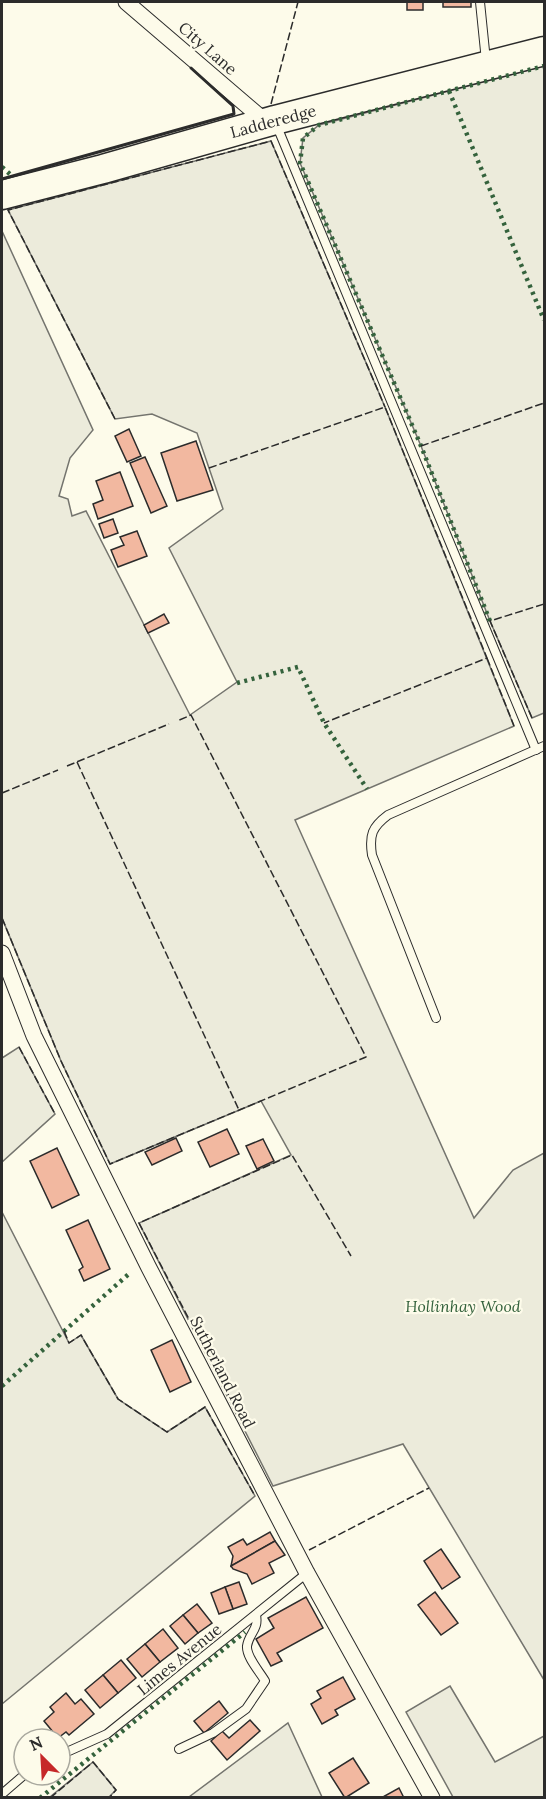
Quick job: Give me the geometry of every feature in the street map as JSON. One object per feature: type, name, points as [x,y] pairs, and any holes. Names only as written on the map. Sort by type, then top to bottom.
[{"type":"highway","name":"Ladderedge","points":[[2,195],[103,169],[270,121],[544,51]]},
{"type":"street","name":"City Lane","points":[[126,2],[270,121]]},
{"type":"street","name":"Sutherland Road","points":[[2,953],[33,1036],[153,1277],[307,1573],[432,1797]]},
{"type":"lane","points":[[480,2],[487,65]]},
{"type":"lane","points":[[270,121],[536,750]]},
{"type":"lane","points":[[436,1018],[372,855],[370,838],[375,824],[388,815],[544,746]]},
{"type":"lane","name":"Limes Avenue","points":[[72,1750],[106,1734],[307,1573]]},
{"type":"lane","points":[[179,1749],[213,1733],[246,1709],[265,1681],[249,1656],[247,1646],[258,1627],[256,1615]]},
{"type":"green space","points":[[544,66],[544,713],[532,718],[490,621],[421,446],[300,163],[303,138],[319,125]]},
{"type":"green space","name":"Hollinhay Wood","points":[[271,141],[385,407],[514,726],[295,820],[474,1218],[513,1170],[544,1153],[544,1680],[403,1444],[273,1486],[139,1223],[291,1155],[261,1101],[110,1164],[61,1061],[2,918],[2,231],[93,430],[70,458],[59,496],[68,499],[72,516],[86,511],[190,715],[237,682],[169,548],[223,509],[197,433],[152,414],[115,419],[8,210]]},
{"type":"green space","points":[[19,1047],[55,1114],[2,1162],[2,1058]]},
{"type":"green space","points":[[2,1212],[69,1343],[81,1335],[118,1399],[167,1432],[205,1407],[255,1496],[2,1704]]},
{"type":"green space","points":[[450,1686],[495,1762],[544,1736],[544,1797],[453,1797],[406,1712]]},
{"type":"green space","points":[[288,1723],[322,1797],[189,1797]]},
{"type":"green space","points":[[93,1762],[116,1790],[109,1797],[50,1797],[62,1787],[72,1787],[72,1779]]},
{"type":"building","points":[[407,2],[423,2],[423,10],[407,10]]},
{"type":"building","points":[[443,2],[471,2],[471,7],[443,7]]},
{"type":"building","points":[[129,429],[141,456],[127,462],[115,436]]},
{"type":"building","points":[[196,441],[213,490],[177,501],[161,453]]},
{"type":"building","points":[[145,457],[167,506],[151,513],[130,463]]},
{"type":"building","points":[[120,472],[133,506],[98,519],[93,504],[103,500],[96,481]]},
{"type":"building","points":[[113,519],[118,533],[104,538],[99,524]]},
{"type":"building","points":[[137,531],[147,556],[118,567],[111,550],[124,545],[120,537]]},
{"type":"building","points":[[164,614],[169,623],[148,633],[144,625]]},
{"type":"building","points":[[227,1129],[239,1154],[210,1167],[198,1142]]},
{"type":"building","points":[[176,1138],[182,1151],[152,1165],[145,1152]]},
{"type":"building","points":[[263,1139],[274,1161],[257,1169],[246,1146]]},
{"type":"building","points":[[57,1148],[79,1195],[52,1208],[30,1161]]},
{"type":"building","points":[[88,1220],[110,1269],[84,1281],[79,1270],[83,1267],[66,1230]]},
{"type":"building","points":[[172,1340],[191,1382],[170,1392],[151,1350]]},
{"type":"building","points":[[270,1532],[275,1541],[231,1566],[233,1556],[228,1547],[243,1539],[247,1545]]},
{"type":"building","points":[[275,1541],[285,1555],[269,1563],[274,1573],[252,1584],[247,1574],[231,1566]]},
{"type":"building","points":[[441,1549],[460,1577],[442,1589],[424,1561]]},
{"type":"building","points":[[239,1582],[247,1604],[233,1609],[225,1587]]},
{"type":"building","points":[[225,1587],[233,1609],[219,1614],[211,1593]]},
{"type":"building","points":[[435,1592],[458,1623],[441,1635],[418,1605]]},
{"type":"building","points":[[306,1597],[323,1628],[277,1653],[282,1661],[271,1666],[256,1639],[274,1628],[268,1618]]},
{"type":"building","points":[[197,1604],[212,1623],[198,1633],[183,1615]]},
{"type":"building","points":[[183,1615],[198,1633],[185,1644],[170,1626]]},
{"type":"building","points":[[163,1629],[178,1648],[160,1662],[145,1644]]},
{"type":"building","points":[[145,1644],[160,1662],[142,1677],[127,1659]]},
{"type":"building","points":[[121,1660],[136,1678],[118,1693],[103,1675]]},
{"type":"building","points":[[103,1675],[118,1693],[100,1708],[85,1690]]},
{"type":"building","points":[[343,1677],[355,1699],[335,1710],[338,1715],[322,1724],[311,1704],[321,1698],[317,1691]]},
{"type":"building","points":[[66,1693],[75,1704],[81,1699],[94,1714],[72,1732],[72,1727],[49,1727],[44,1721],[54,1712],[50,1707]]},
{"type":"building","points":[[219,1701],[228,1713],[204,1733],[194,1721]]},
{"type":"building","points":[[250,1720],[260,1731],[227,1760],[211,1741],[222,1731],[229,1738]]},
{"type":"building","points":[[353,1758],[369,1783],[345,1798],[329,1773]]},
{"type":"building","points":[[399,1788],[404,1798],[381,1798]]},
{"type":"hedge","points":[[490,621],[421,446],[300,163],[303,138],[319,125],[544,66]]},
{"type":"hedge","points":[[449,91],[544,320]]},
{"type":"hedge","points":[[2,167],[12,176]]},
{"type":"hedge","points":[[237,683],[298,667],[324,723],[367,789]]},
{"type":"hedge","points":[[2,1386],[131,1272]]},
{"type":"hedge","points":[[40,1798],[245,1632]]},
{"type":"fence","points":[[271,104],[298,2]]},
{"type":"fence","points":[[115,419],[8,210],[271,141],[385,407]]},
{"type":"fence","points":[[421,446],[544,403]]},
{"type":"fence","points":[[209,468],[385,407],[487,658],[324,723]]},
{"type":"fence","points":[[532,718],[490,621],[544,604]]},
{"type":"fence","points":[[487,658],[514,726]]},
{"type":"fence","points":[[2,918],[61,1061],[110,1164],[366,1057],[191,715],[177,721]]},
{"type":"fence","points":[[67,766],[169,724]]},
{"type":"fence","points":[[77,762],[239,1110]]},
{"type":"fence","points":[[2,793],[58,770]]},
{"type":"fence","points":[[19,1047],[55,1114]]},
{"type":"fence","points":[[244,1425],[139,1223],[292,1155],[351,1256]]},
{"type":"fence","points":[[64,1331],[69,1343],[81,1335],[118,1399],[167,1432],[205,1407],[255,1496]]},
{"type":"fence","points":[[309,1550],[429,1488]]},
{"type":"fence","points":[[50,1798],[93,1762],[116,1790],[109,1798]]},
{"type":"wall","points":[[2,179],[234,114],[233,106],[191,68]]}]
